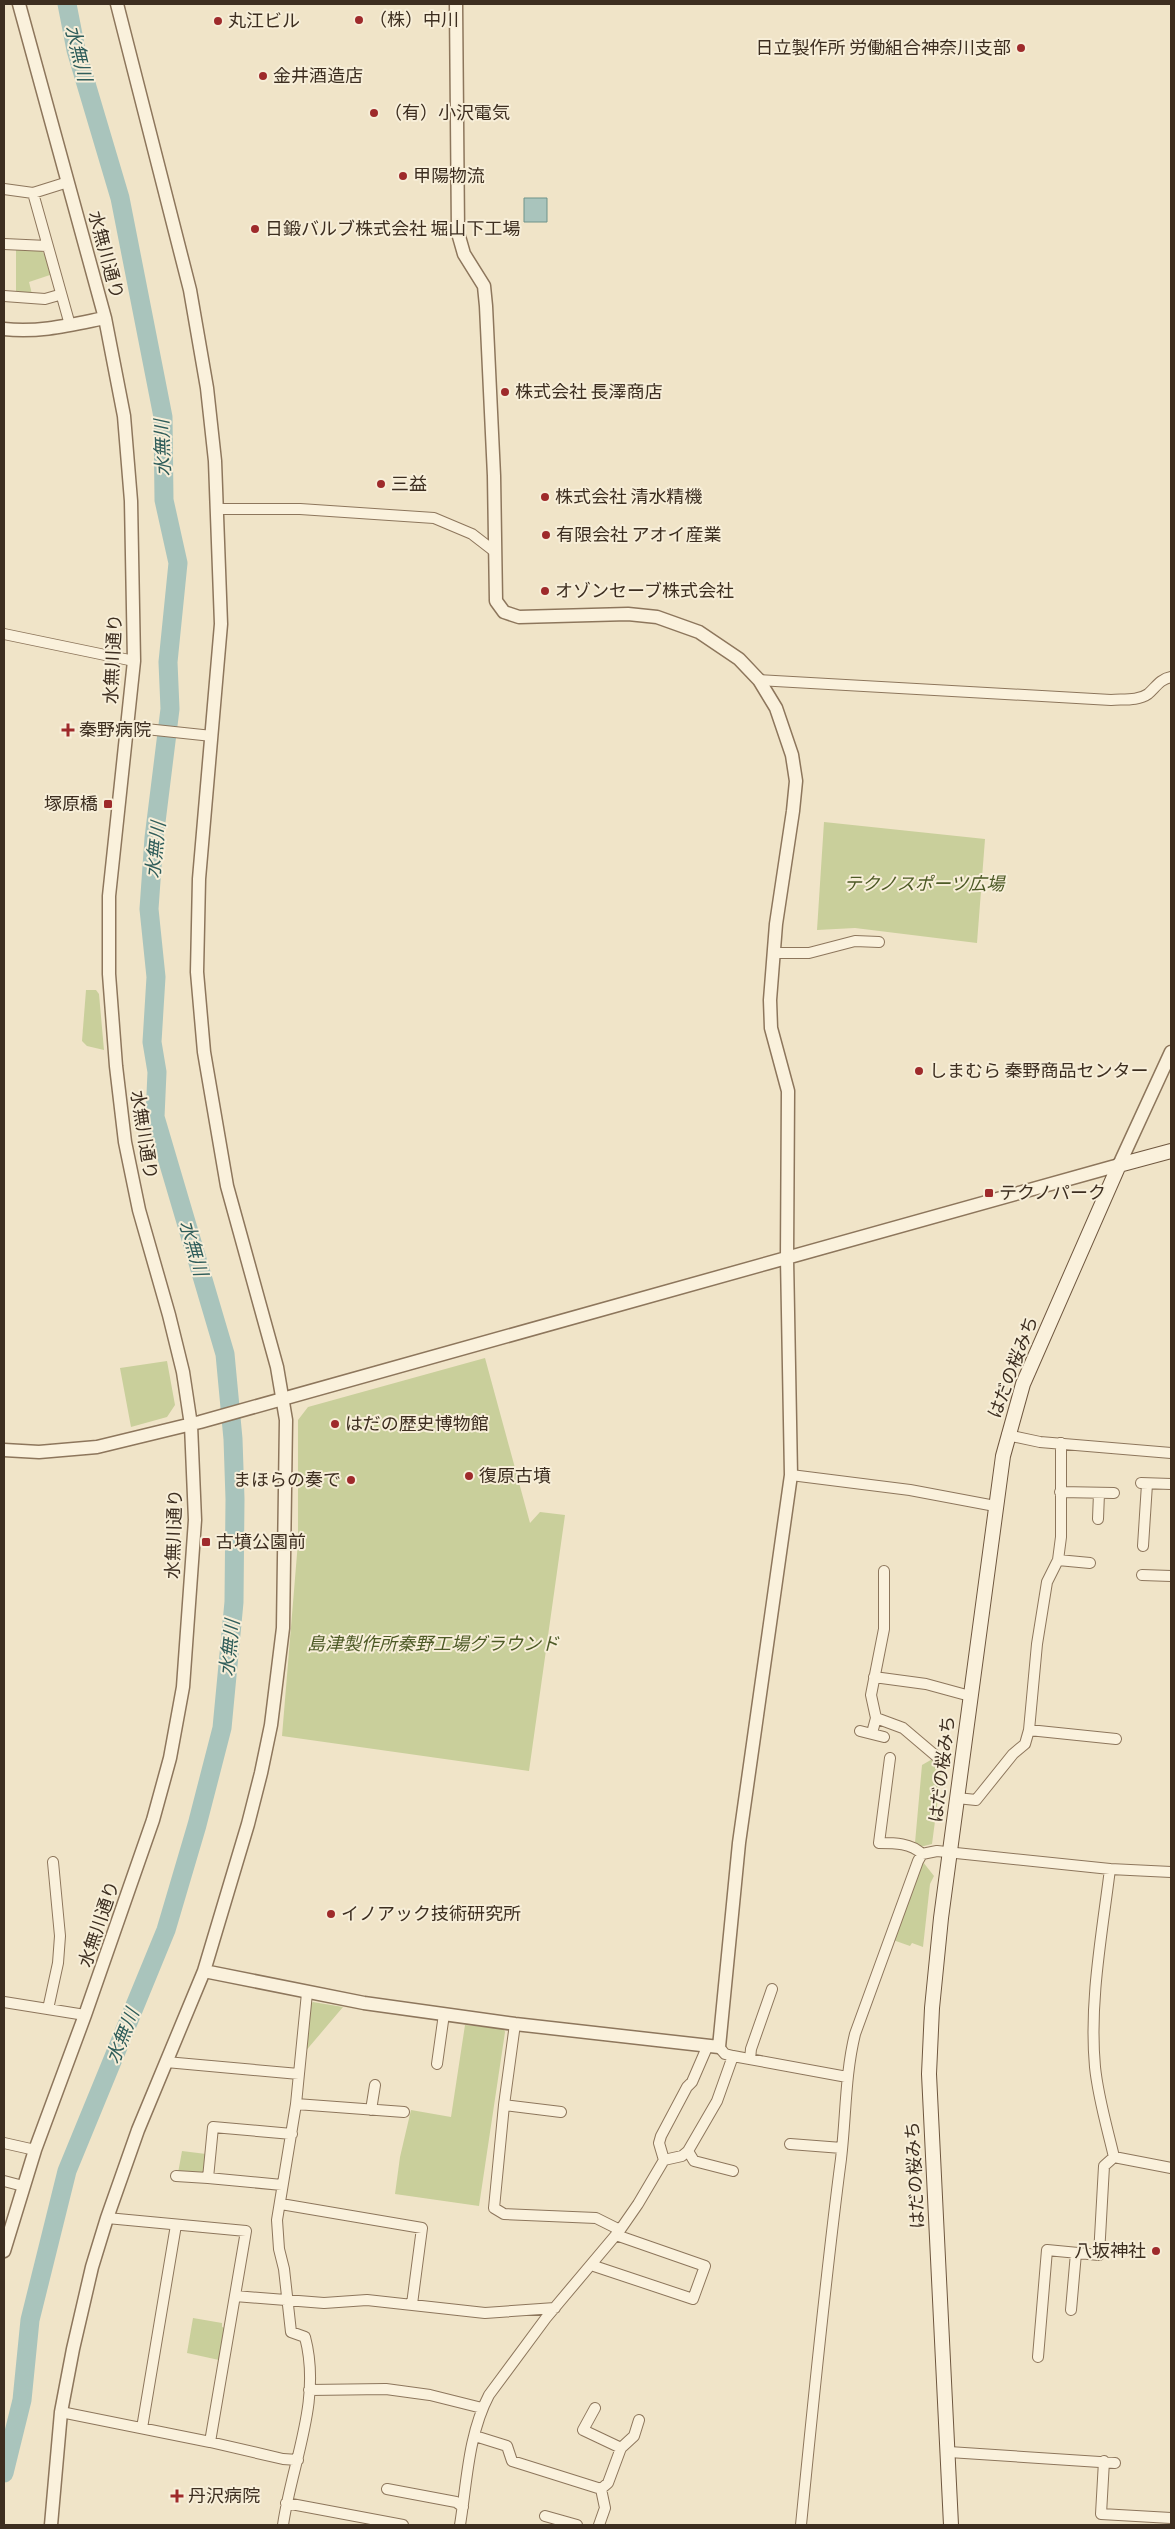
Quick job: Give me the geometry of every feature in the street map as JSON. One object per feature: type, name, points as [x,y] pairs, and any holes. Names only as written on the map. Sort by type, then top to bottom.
[{"type":"main road","points":[[1119,1165],[1171,1151]]},
{"type":"main road","name":"はだの桜みち","points":[[952,2525],[929,2074],[933,1991],[995,1506],[1007,1435],[1023,1384],[1119,1165]]},
{"type":"street","name":"水無川通り","points":[[4,2250],[35,2150],[86,2015],[153,1820],[170,1758],[183,1687],[195,1520],[195,1424],[170,1315],[135,1191],[125,1142],[116,1066],[109,974],[109,896],[134,661],[132,501],[125,425],[105,318],[19,4]]},
{"type":"street","points":[[51,2525],[62,2412],[73,2348],[92,2268],[107,2218],[166,2062],[204,1971],[248,1824],[272,1716],[282,1628],[286,1420],[277,1367],[227,1186],[204,1052],[197,972],[199,879],[206,735],[221,624],[217,509],[207,388],[194,311],[117,4]]},
{"type":"street","points":[[456,4],[458,233],[464,254],[484,286],[486,306],[494,476],[494,596],[499,607],[504,612],[519,617],[628,614],[657,617],[699,632],[720,644],[739,659],[759,680],[776,708],[786,731],[796,781],[773,953],[772,1028],[788,1091],[787,1258],[792,1475],[739,1843],[713,2046],[692,2082],[686,2087],[661,2136],[659,2143],[664,2160]]},
{"type":"street","points":[[4,189],[33,193],[68,182]]},
{"type":"street","points":[[33,193],[46,246],[70,326]]},
{"type":"street","points":[[4,244],[46,246]]},
{"type":"street","points":[[4,296],[45,299],[60,295]]},
{"type":"street","points":[[4,329],[24,332],[70,326],[105,318]]},
{"type":"street","points":[[217,509],[300,509],[434,518],[472,534],[494,551]]},
{"type":"street","points":[[4,634],[134,661]]},
{"type":"street","points":[[759,680],[1111,700],[1140,697],[1148,694],[1156,684],[1171,677]]},
{"type":"street","points":[[126,727],[206,735]]},
{"type":"street","points":[[773,953],[809,954],[854,941],[879,942]]},
{"type":"street","name":"はだの桜みち","points":[[1119,1165],[1168,1067],[1171,1052]]},
{"type":"street","points":[[4,1450],[39,1452],[96,1447],[195,1424],[1119,1165]]},
{"type":"street","points":[[1007,1435],[1040,1442],[1171,1453]]},
{"type":"street","points":[[957,1798],[976,1800],[1013,1754],[1025,1744],[1029,1730],[1037,1644],[1047,1582],[1058,1560],[1061,1443]]},
{"type":"street","points":[[792,1475],[910,1490],[995,1506]]},
{"type":"street","points":[[1143,1546],[1149,1531],[1143,1484],[1171,1484]]},
{"type":"street","points":[[1060,1492],[1114,1493]]},
{"type":"street","points":[[1098,1519],[1099,1493]]},
{"type":"street","points":[[1058,1560],[1090,1563]]},
{"type":"street","points":[[872,1733],[876,1718],[871,1695],[884,1629],[884,1571]]},
{"type":"street","points":[[1142,1575],[1171,1576]]},
{"type":"street","points":[[874,1678],[926,1684],[970,1696]]},
{"type":"street","points":[[876,1718],[902,1728],[936,1756]]},
{"type":"street","points":[[1029,1730],[1116,1739]]},
{"type":"street","points":[[860,1731],[884,1737]]},
{"type":"street","points":[[890,1758],[879,1843],[915,1847],[922,1854]]},
{"type":"street","points":[[802,2525],[817,2355],[842,2148],[847,2077],[855,2034],[918,1861],[922,1854],[937,1851],[1110,1869],[1171,1872]]},
{"type":"street","points":[[48,2009],[58,1963],[60,1936],[53,1862]]},
{"type":"street","points":[[1110,1869],[1095,2006],[1095,2066],[1098,2091],[1114,2157]]},
{"type":"street","points":[[204,1971],[307,1993],[444,2014],[515,2024],[713,2046],[732,2056],[847,2077]]},
{"type":"street","points":[[750,2059],[751,2049],[772,1989]]},
{"type":"street","points":[[283,2525],[286,2504],[309,2412],[310,2354],[305,2337],[291,2332],[284,2269],[278,2249],[277,2220],[296,2104],[307,1993]]},
{"type":"street","points":[[4,2002],[86,2015]]},
{"type":"street","points":[[436,2064],[444,2014]]},
{"type":"street","points":[[515,2024],[504,2105],[494,2208],[504,2214],[596,2218],[618,2232],[705,2266],[693,2299],[591,2265]]},
{"type":"street","points":[[460,2525],[468,2463],[482,2408],[499,2381],[555,2308],[618,2232],[638,2204],[664,2160],[682,2156],[688,2151],[717,2101],[732,2056]]},
{"type":"street","points":[[166,2062],[298,2074]]},
{"type":"street","points":[[371,2110],[375,2085]]},
{"type":"street","points":[[296,2104],[371,2110],[387,2116],[404,2112]]},
{"type":"street","points":[[504,2105],[561,2112]]},
{"type":"street","points":[[208,2178],[213,2127],[292,2134]]},
{"type":"street","points":[[4,2143],[35,2150]]},
{"type":"street","points":[[790,2144],[842,2148]]},
{"type":"street","points":[[688,2151],[694,2160],[733,2171]]},
{"type":"street","points":[[1114,2157],[1171,2168]]},
{"type":"street","points":[[1038,2357],[1047,2250],[1099,2255],[1104,2166],[1114,2157]]},
{"type":"street","points":[[176,2176],[282,2185]]},
{"type":"street","points":[[4,2181],[23,2186]]},
{"type":"street","points":[[280,2204],[422,2228],[412,2304]]},
{"type":"street","points":[[107,2218],[246,2231],[210,2442]]},
{"type":"street","points":[[142,2428],[176,2225]]},
{"type":"street","points":[[1072,2310],[1076,2252]]},
{"type":"street","points":[[235,2296],[324,2303],[367,2300],[485,2313],[555,2308]]},
{"type":"street","points":[[309,2390],[386,2389],[430,2395],[482,2408]]},
{"type":"street","points":[[595,2408],[584,2430],[620,2448]]},
{"type":"street","points":[[62,2412],[283,2459],[298,2460]]},
{"type":"street","points":[[601,2489],[608,2483],[620,2448],[634,2436],[639,2420]]},
{"type":"street","points":[[475,2436],[507,2446],[512,2461],[601,2489]]},
{"type":"street","points":[[949,2452],[1110,2462],[1101,2514],[1171,2518]]},
{"type":"street","points":[[387,2489],[456,2502],[463,2507]]},
{"type":"street","points":[[599,2525],[605,2508],[601,2489]]},
{"type":"street","points":[[286,2504],[403,2525]]},
{"type":"street","points":[[545,2516],[577,2525]]},
{"type":"green space","points":[[16,248],[41,250],[45,255],[50,275],[29,282],[32,294],[16,293]]},
{"type":"green space","name":"テクノスポーツ広場","points":[[824,822],[985,839],[977,943],[855,928],[817,930]]},
{"type":"green space","points":[[86,990],[96,990],[99,994],[104,1050],[87,1046],[82,1041]]},
{"type":"green space","name":"島津製作所秦野工場グラウンド","points":[[485,1358],[530,1523],[540,1512],[565,1515],[529,1771],[282,1736],[298,1542],[298,1420],[308,1407]]},
{"type":"green space","points":[[167,1361],[175,1405],[167,1417],[131,1427],[120,1368]]},
{"type":"green space","points":[[936,1757],[943,1760],[932,1844],[920,1847],[915,1843],[922,1765]]},
{"type":"green space","points":[[923,1862],[934,1876],[930,1884],[923,1947],[912,1943],[910,1946],[893,1940]]},
{"type":"green space","points":[[313,2002],[343,2007],[304,2053],[310,2004]]},
{"type":"green space","points":[[465,2025],[504,2029],[505,2032],[479,2206],[395,2194],[400,2157],[411,2110],[451,2117]]},
{"type":"green space","points":[[182,2151],[206,2154],[205,2171],[201,2175],[178,2173]]},
{"type":"green space","points":[[193,2318],[222,2323],[222,2327],[225,2328],[219,2360],[187,2353]]},
{"type":"water","points":[[524,198],[547,198],[547,222],[524,222]]},
{"type":"waterway","name":"水無川","points":[[4,2473],[22,2400],[30,2320],[67,2171],[166,1930],[197,1825],[222,1728],[234,1602],[235,1499],[233,1439],[225,1354],[155,1117],[157,1072],[152,1042],[156,977],[149,909],[154,838],[170,709],[168,662],[178,563],[164,500],[163,417],[120,198],[76,50],[67,4]]},
{"type":"place","name":"（株）中川","points":[[359,20]]},
{"type":"place","name":"丸江ビル","points":[[218,21]]},
{"type":"place","name":"日立製作所 労働組合神奈川支部","points":[[1021,48]]},
{"type":"place","name":"金井酒造店","points":[[263,76]]},
{"type":"place","name":"（有）小沢電気","points":[[374,113]]},
{"type":"place","name":"甲陽物流","points":[[403,176]]},
{"type":"place","name":"日鍛バルブ株式会社 堀山下工場","points":[[255,229]]},
{"type":"place","name":"株式会社 長澤商店","points":[[505,392]]},
{"type":"place","name":"三益","points":[[381,484]]},
{"type":"place","name":"株式会社 清水精機","points":[[545,497]]},
{"type":"place","name":"有限会社 アオイ産業","points":[[546,535]]},
{"type":"place","name":"オゾンセーブ株式会社","points":[[545,591]]},
{"type":"place","name":"秦野病院","points":[[68,730]]},
{"type":"place","name":"塚原橋","points":[[108,804]]},
{"type":"place","name":"しまむら 秦野商品センター","points":[[919,1071]]},
{"type":"place","name":"テクノパーク","points":[[989,1193]]},
{"type":"place","name":"はだの歴史博物館","points":[[335,1424]]},
{"type":"place","name":"復原古墳","points":[[469,1476]]},
{"type":"place","name":"まほらの奏で","points":[[351,1480]]},
{"type":"place","name":"古墳公園前","points":[[206,1542]]},
{"type":"place","name":"イノアック技術研究所","points":[[331,1914]]},
{"type":"place","name":"八坂神社","points":[[1156,2251]]},
{"type":"place","name":"丹沢病院","points":[[177,2496]]}]
